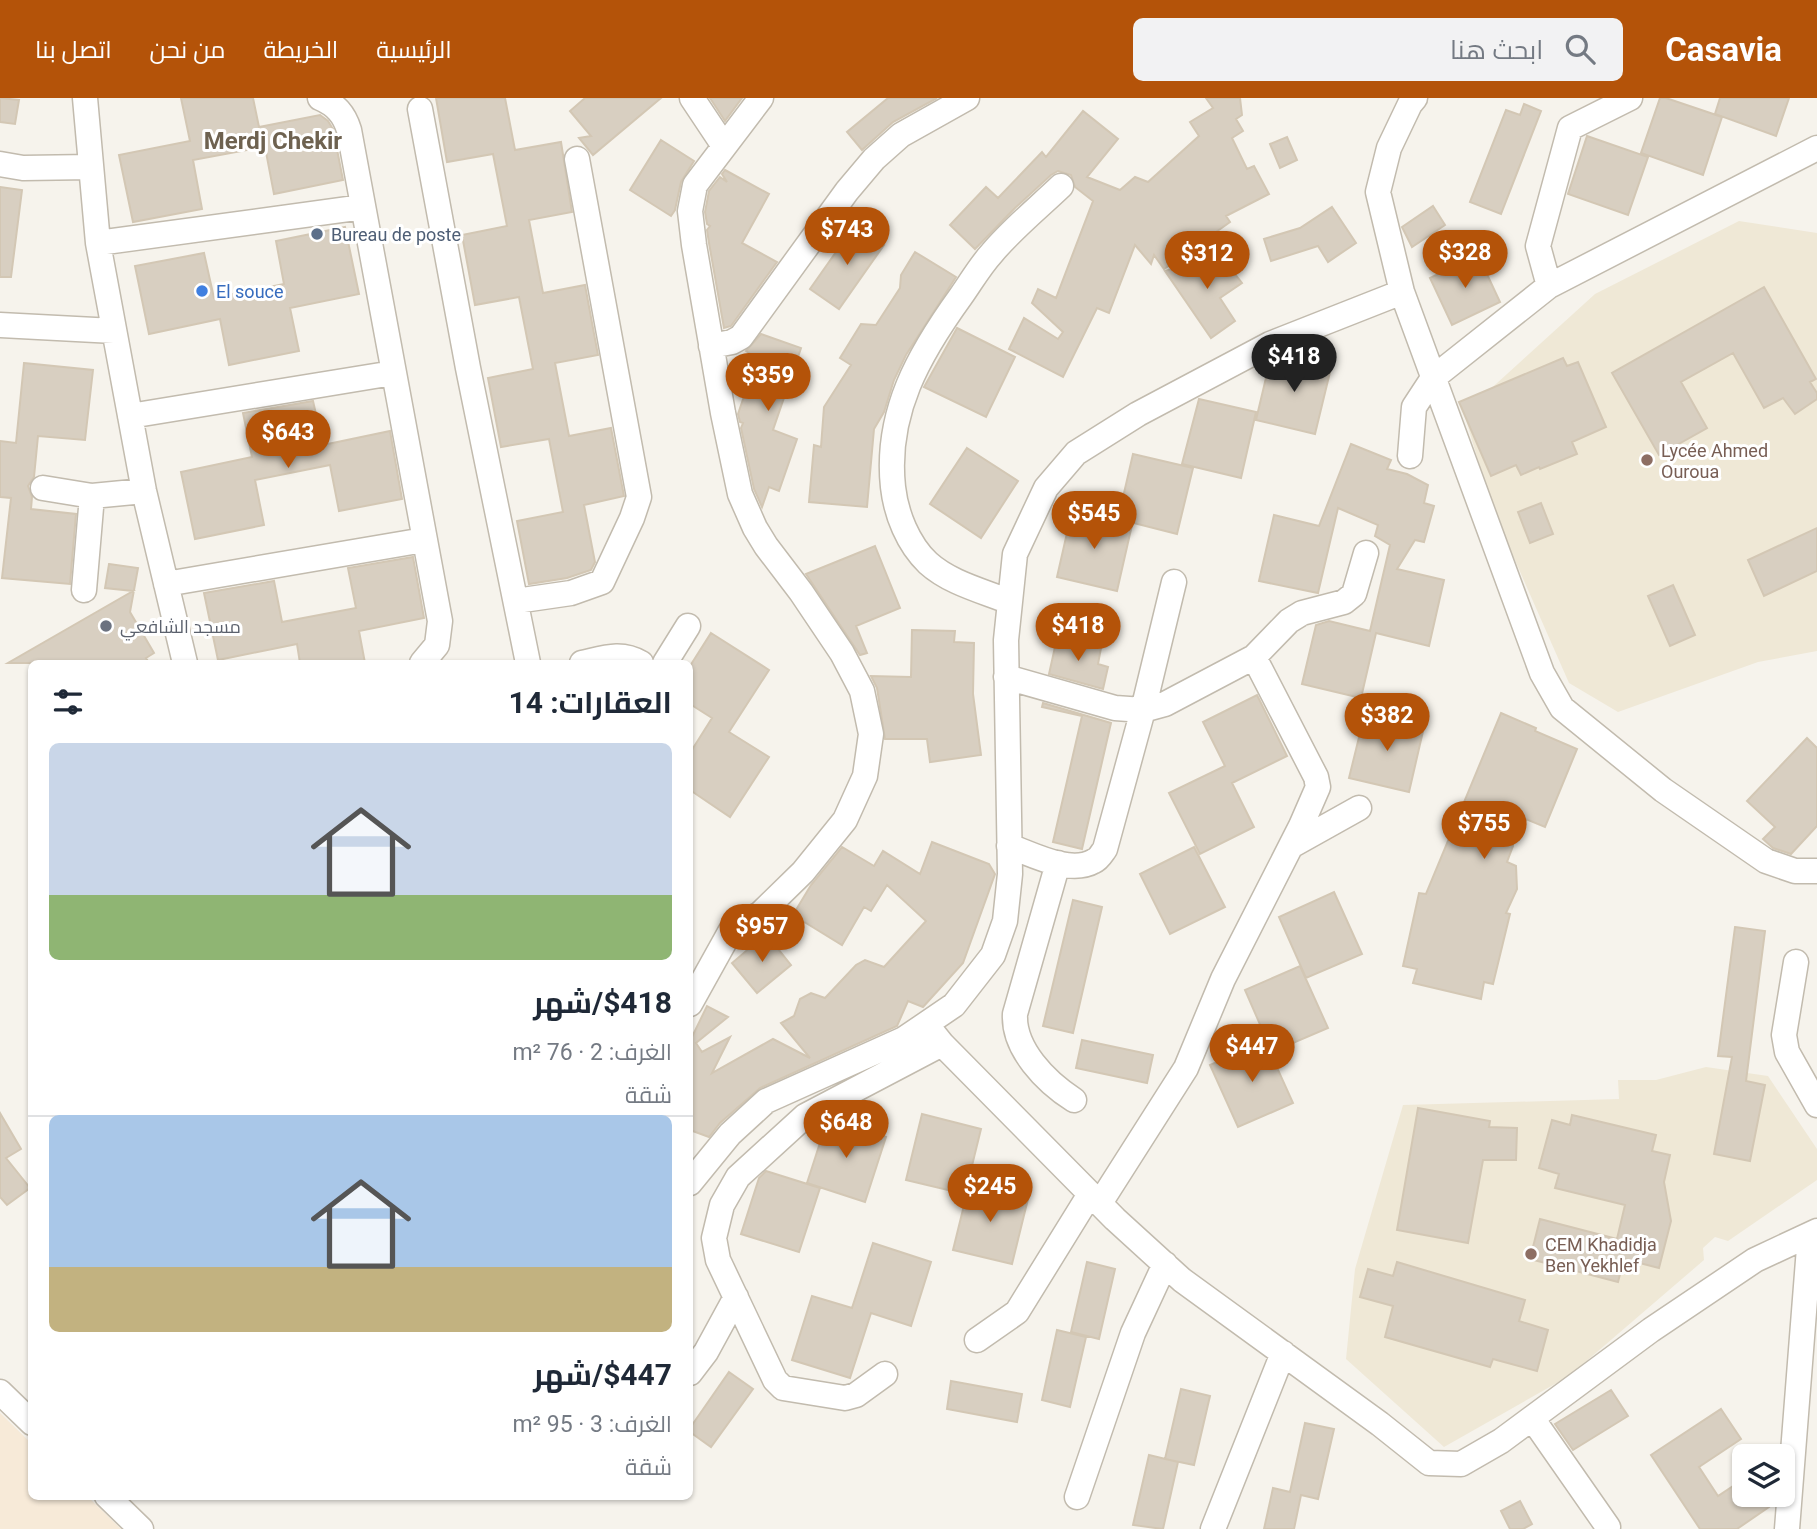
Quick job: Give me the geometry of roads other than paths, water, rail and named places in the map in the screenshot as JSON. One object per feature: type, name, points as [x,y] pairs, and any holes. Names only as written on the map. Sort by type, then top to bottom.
[{"type":"street","points":[[85,98],[97,243],[144,491],[184,660]]},
{"type":"street","points":[[320,98],[330,102],[344,115],[349,130],[440,621],[437,645],[424,660]]},
{"type":"street","points":[[692,98],[724,146]]},
{"type":"street","points":[[693,999],[730,932],[761,913],[803,872],[845,820],[865,776],[871,734],[862,691],[842,653],[766,546],[740,494],[711,346],[690,211],[695,185],[761,98]]},
{"type":"street","points":[[711,346],[732,342],[741,337],[874,159],[901,135],[967,98]]},
{"type":"street","points":[[1415,98],[1389,148],[1378,192],[1402,292],[1542,673],[1562,708],[1663,790],[1766,861],[1795,871],[1817,871]]},
{"type":"street","points":[[1549,286],[1538,246],[1570,128],[1630,98]]},
{"type":"street","points":[[420,109],[468,368],[527,660]]},
{"type":"street","points":[[1410,456],[1414,407],[1433,377],[1549,286],[1817,148]]},
{"type":"street","points":[[516,601],[571,593],[602,582],[639,497],[577,159]]},
{"type":"street","points":[[0,164],[23,168],[91,167]]},
{"type":"street","points":[[1010,602],[950,578],[929,563],[914,546],[895,506],[890,460],[896,423],[912,375],[936,330],[992,252],[1061,186]]},
{"type":"street","points":[[97,243],[363,207]]},
{"type":"street","points":[[693,1179],[730,1134],[766,1101],[904,1039],[954,1005],[993,955],[1005,921],[1010,874],[1006,640],[1015,554],[1046,488],[1076,453],[1138,414],[1270,344],[1402,292]]},
{"type":"street","points":[[0,324],[114,331]]},
{"type":"street","points":[[130,416],[393,373]]},
{"type":"street","points":[[43,488],[92,496],[144,491]]},
{"type":"street","points":[[84,590],[92,496]]},
{"type":"street","points":[[166,584],[424,540]]},
{"type":"street","points":[[1006,677],[1115,708],[1143,710],[1165,704],[1254,657],[1289,621],[1302,613],[1344,602],[1354,594],[1366,554]]},
{"type":"street","points":[[1009,846],[1058,863],[1080,866],[1096,861],[1105,849],[1174,582]]},
{"type":"street","points":[[666,660],[688,626]]},
{"type":"street","points":[[596,660],[629,656],[636,660]]},
{"type":"street","points":[[977,1340],[1017,1312],[1186,1068],[1223,979],[1315,796],[1318,787],[1316,777],[1254,657]]},
{"type":"street","points":[[1291,846],[1360,808]]},
{"type":"street","points":[[1058,863],[1015,1014],[1015,1028],[1022,1046],[1044,1075],[1058,1090],[1074,1100]]},
{"type":"street","points":[[1796,962],[1784,1035],[1787,1052],[1817,1105]]},
{"type":"street","points":[[926,1024],[942,1044],[1095,1198],[1165,1264],[1429,1463],[1461,1464],[1501,1441],[1651,1330],[1755,1260],[1814,1233],[1787,1529]]},
{"type":"street","points":[[885,1374],[856,1395],[845,1398],[783,1388],[775,1380],[718,1260],[713,1238],[722,1205],[738,1177],[805,1116],[942,1044]]},
{"type":"street","points":[[1077,1497],[1133,1333],[1165,1264]]},
{"type":"street","points":[[693,1369],[706,1352],[736,1297]]},
{"type":"street","points":[[1213,1529],[1283,1353]]},
{"type":"street","points":[[0,1392],[28,1419]]},
{"type":"street","points":[[1532,1418],[1608,1527]]},
{"type":"street","points":[[111,1500],[141,1529]]},
{"type":"place","name":"Bureau de poste","points":[[317,234]]},
{"type":"place","name":"El souce","points":[[202,291]]},
{"type":"place","name":"Lycée Ahmed Ouroua","points":[[1647,460]]},
{"type":"place","name":"مسجد الشافعي","points":[[106,626]]},
{"type":"place","name":"CEM Khadidja Ben Yekhlef","points":[[1531,1254]]},
{"type":"district","name":"Merdj Chekir","points":[[273,141]]}]
